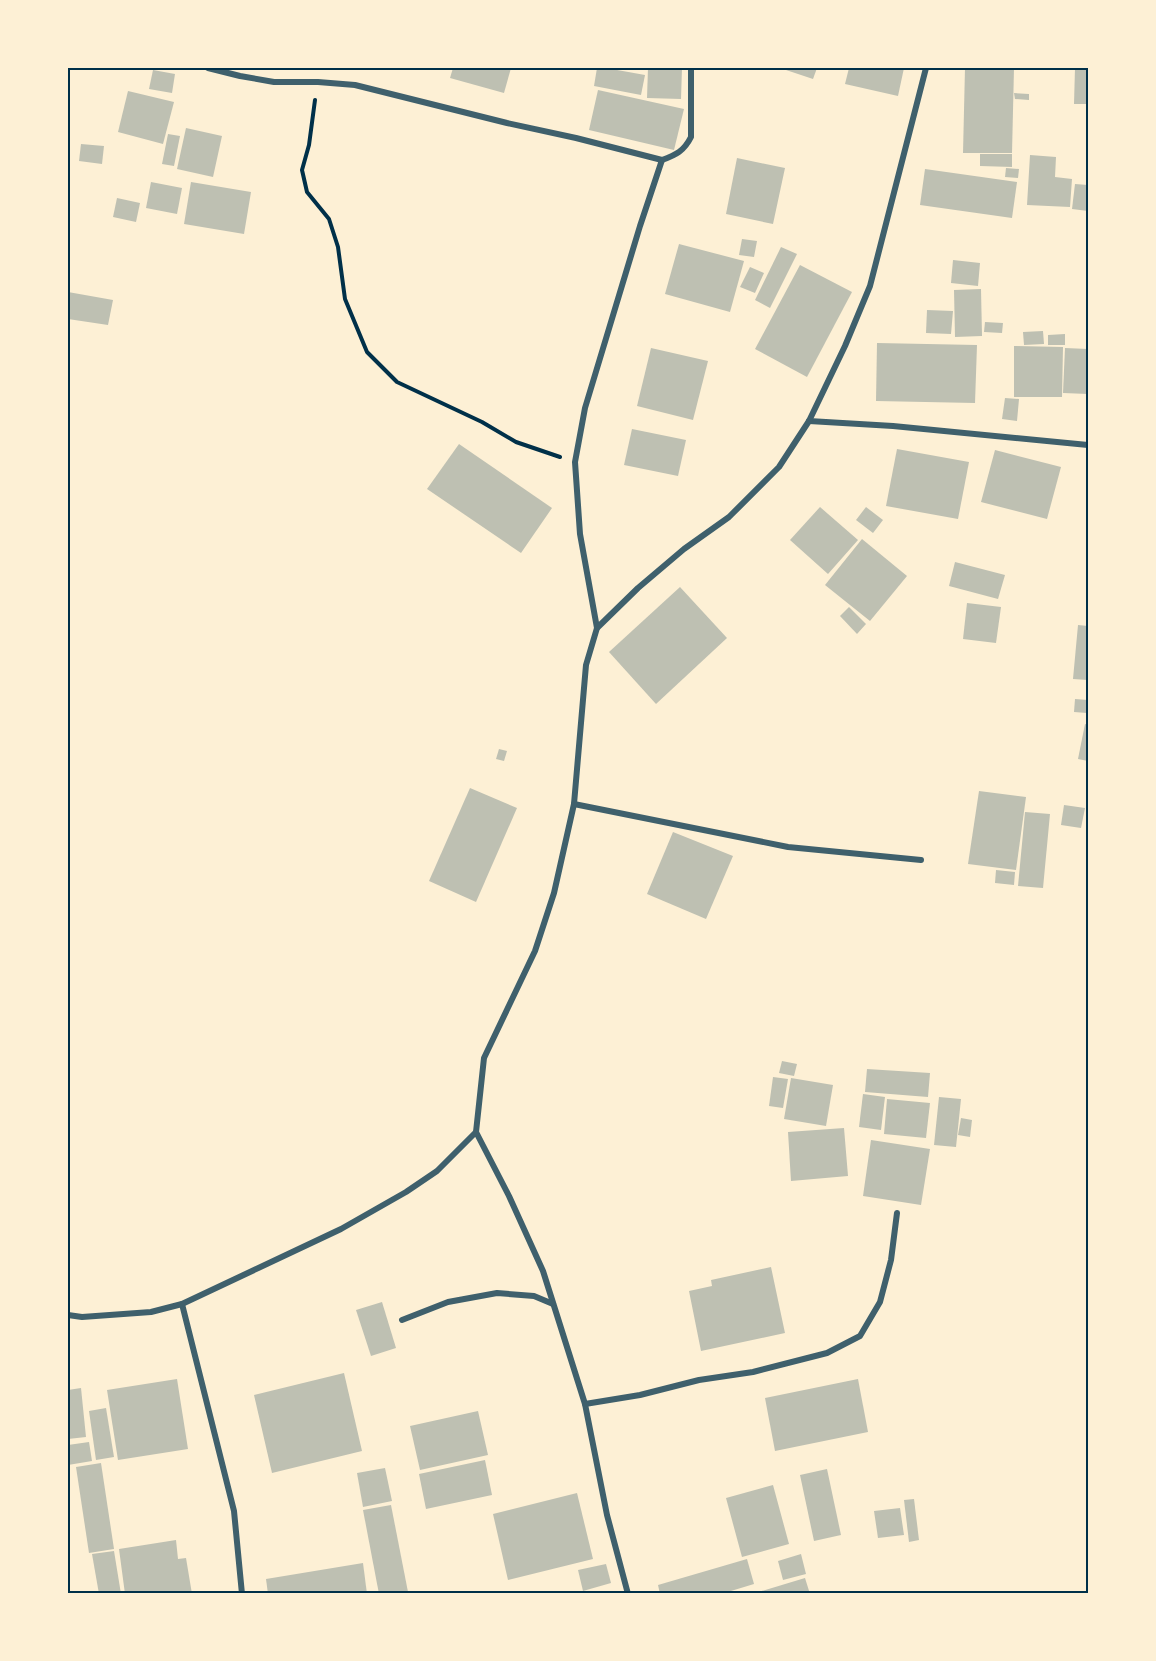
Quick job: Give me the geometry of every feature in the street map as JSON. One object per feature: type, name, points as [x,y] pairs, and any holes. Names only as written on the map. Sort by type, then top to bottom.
[{"type":"street","points":[[208,68],[274,82],[355,85],[662,160],[679,153],[687,146],[691,137],[691,68]]},
{"type":"street","points":[[597,628],[638,588],[684,549],[729,517],[779,467],[809,421],[845,346],[870,286],[926,68]]},
{"type":"street","points":[[628,1593],[607,1515],[585,1404],[543,1271],[509,1196],[476,1132],[484,1058],[535,951],[554,893],[574,804],[586,665],[597,628],[580,534],[575,462],[585,408],[662,160]]},
{"type":"street","points":[[809,421],[904,427],[1089,445]]},
{"type":"street","points":[[574,804],[788,847],[921,860]]},
{"type":"street","points":[[68,1315],[82,1317],[151,1312],[182,1304],[341,1229],[406,1192],[437,1171],[476,1132]]},
{"type":"street","points":[[585,1404],[640,1395],[699,1380],[753,1372],[827,1353],[860,1336],[880,1302],[891,1260],[897,1213]]},
{"type":"street","points":[[402,1320],[447,1302],[497,1293],[534,1296],[553,1304]]},
{"type":"street","points":[[182,1304],[234,1511],[242,1593]]},
{"type":"path","points":[[318,82],[309,145],[302,170],[307,192],[329,219],[338,247],[345,299],[367,352],[397,382],[482,422],[516,442],[575,462]]},
{"type":"building","points":[[453,68],[511,68],[504,93],[450,78]]},
{"type":"building","points":[[597,68],[645,75],[641,95],[594,86]]},
{"type":"building","points":[[648,68],[682,68],[681,99],[647,98]]},
{"type":"building","points":[[787,68],[817,68],[813,79],[786,70]]},
{"type":"building","points":[[849,68],[904,68],[898,96],[845,84]]},
{"type":"building","points":[[965,68],[1014,68],[1012,153],[963,153]]},
{"type":"building","points":[[1075,68],[1088,68],[1088,104],[1074,104]]},
{"type":"building","points":[[153,70],[175,74],[172,93],[149,89]]},
{"type":"building","points":[[598,90],[684,109],[674,150],[589,130]]},
{"type":"building","points":[[128,91],[174,102],[163,144],[118,132]]},
{"type":"building","points":[[1014,93],[1029,94],[1029,100],[1015,99]]},
{"type":"building","points":[[186,128],[222,136],[213,177],[177,169]]},
{"type":"building","points":[[168,134],[180,136],[174,166],[162,164]]},
{"type":"building","points":[[81,144],[104,146],[102,164],[79,161]]},
{"type":"building","points":[[980,154],[1012,154],[1012,167],[980,166]]},
{"type":"building","points":[[1030,155],[1056,157],[1055,177],[1072,179],[1070,207],[1027,205]]},
{"type":"building","points":[[737,158],[785,168],[773,224],[726,214]]},
{"type":"building","points":[[1006,168],[1019,169],[1018,178],[1005,177]]},
{"type":"building","points":[[925,169],[1017,182],[1012,218],[920,205]]},
{"type":"building","points":[[151,182],[182,188],[177,214],[146,208]]},
{"type":"building","points":[[191,182],[251,192],[244,234],[184,224]]},
{"type":"building","points":[[1075,184],[1088,185],[1088,211],[1072,209]]},
{"type":"building","points":[[117,198],[140,203],[136,222],[113,217]]},
{"type":"building","points":[[742,239],[757,241],[754,257],[739,255]]},
{"type":"building","points":[[679,244],[744,261],[730,312],[665,294]]},
{"type":"building","points":[[781,247],[797,254],[770,308],[755,300]]},
{"type":"building","points":[[953,260],[980,263],[978,286],[951,283]]},
{"type":"building","points":[[800,265],[852,292],[807,377],[755,349]]},
{"type":"building","points":[[750,267],[764,273],[755,293],[740,287]]},
{"type":"building","points":[[981,289],[982,336],[955,337],[954,290]]},
{"type":"building","points":[[68,292],[113,300],[108,325],[68,319]]},
{"type":"building","points":[[927,310],[953,311],[951,334],[926,333]]},
{"type":"building","points":[[985,322],[1003,323],[1002,333],[984,332]]},
{"type":"building","points":[[1043,331],[1044,344],[1024,345],[1023,332]]},
{"type":"building","points":[[1065,334],[1065,345],[1048,345],[1048,335]]},
{"type":"building","points":[[877,343],[977,345],[975,403],[876,401]]},
{"type":"building","points":[[1014,346],[1063,347],[1062,397],[1014,397]]},
{"type":"building","points":[[651,348],[708,361],[693,420],[637,406]]},
{"type":"building","points":[[1065,348],[1088,349],[1088,394],[1063,393]]},
{"type":"building","points":[[1005,398],[1019,399],[1017,421],[1002,419]]},
{"type":"building","points":[[632,429],[686,440],[678,476],[624,465]]},
{"type":"building","points":[[459,444],[552,508],[521,553],[427,489]]},
{"type":"building","points":[[897,449],[969,462],[958,519],[886,506]]},
{"type":"building","points":[[995,450],[1061,467],[1047,519],[981,502]]},
{"type":"building","points":[[820,507],[858,540],[828,574],[790,540]]},
{"type":"building","points":[[866,507],[883,520],[873,533],[856,520]]},
{"type":"building","points":[[862,539],[907,576],[870,621],[825,585]]},
{"type":"building","points":[[955,562],[1005,575],[998,599],[949,586]]},
{"type":"building","points":[[680,587],[727,638],[656,704],[609,652]]},
{"type":"building","points":[[967,603],[1001,607],[996,643],[963,639]]},
{"type":"building","points":[[849,607],[866,624],[857,634],[840,616]]},
{"type":"building","points":[[1078,625],[1088,626],[1088,680],[1073,679]]},
{"type":"building","points":[[1075,699],[1088,700],[1087,713],[1074,712]]},
{"type":"building","points":[[1085,724],[1088,725],[1088,761],[1078,759]]},
{"type":"building","points":[[499,749],[507,751],[504,761],[496,759]]},
{"type":"building","points":[[470,788],[517,808],[476,902],[429,881]]},
{"type":"building","points":[[979,791],[1026,797],[1016,870],[968,864]]},
{"type":"building","points":[[1064,805],[1085,808],[1081,828],[1061,825]]},
{"type":"building","points":[[1025,812],[1050,814],[1043,888],[1018,886]]},
{"type":"building","points":[[673,832],[733,856],[706,919],[647,894]]},
{"type":"building","points":[[996,870],[1015,872],[1014,885],[995,883]]},
{"type":"building","points":[[782,1061],[797,1064],[794,1076],[779,1073]]},
{"type":"building","points":[[867,1069],[930,1073],[928,1097],[865,1092]]},
{"type":"building","points":[[773,1077],[788,1079],[783,1108],[769,1106]]},
{"type":"building","points":[[791,1078],[833,1085],[826,1126],[784,1119]]},
{"type":"building","points":[[863,1094],[885,1097],[881,1130],[859,1127]]},
{"type":"building","points":[[939,1097],[961,1099],[956,1147],[934,1145]]},
{"type":"building","points":[[887,1099],[930,1103],[926,1138],[884,1134]]},
{"type":"building","points":[[961,1118],[972,1120],[970,1137],[958,1135]]},
{"type":"building","points":[[844,1128],[848,1176],[791,1181],[788,1132]]},
{"type":"building","points":[[871,1140],[930,1149],[921,1205],[863,1196]]},
{"type":"building","points":[[771,1267],[785,1333],[701,1351],[689,1291],[712,1286],[711,1280]]},
{"type":"building","points":[[382,1302],[396,1348],[371,1356],[356,1310]]},
{"type":"building","points":[[344,1373],[362,1451],[272,1473],[254,1395]]},
{"type":"building","points":[[177,1379],[188,1449],[118,1460],[107,1390]]},
{"type":"building","points":[[858,1379],[868,1432],[775,1451],[765,1398]]},
{"type":"building","points":[[81,1388],[86,1437],[68,1439],[68,1390]]},
{"type":"building","points":[[106,1408],[114,1457],[96,1460],[89,1411]]},
{"type":"building","points":[[478,1411],[488,1455],[420,1470],[410,1426]]},
{"type":"building","points":[[89,1442],[92,1461],[68,1465],[68,1445]]},
{"type":"building","points":[[485,1460],[492,1495],[426,1509],[419,1474]]},
{"type":"building","points":[[101,1463],[114,1549],[89,1553],[76,1467]]},
{"type":"building","points":[[385,1468],[392,1501],[363,1507],[357,1473]]},
{"type":"building","points":[[827,1469],[841,1535],[814,1541],[800,1475]]},
{"type":"building","points":[[773,1485],[789,1544],[742,1557],[726,1498]]},
{"type":"building","points":[[577,1493],[593,1559],[508,1580],[493,1514]]},
{"type":"building","points":[[914,1499],[919,1540],[909,1542],[904,1500]]},
{"type":"building","points":[[391,1505],[408,1592],[379,1594],[363,1510]]},
{"type":"building","points":[[900,1508],[904,1535],[878,1538],[874,1511]]},
{"type":"building","points":[[176,1540],[178,1559],[186,1558],[192,1594],[125,1594],[119,1549]]},
{"type":"building","points":[[114,1551],[121,1594],[99,1594],[92,1554]]},
{"type":"building","points":[[801,1554],[806,1574],[783,1580],[778,1561]]},
{"type":"building","points":[[747,1559],[754,1584],[721,1594],[660,1594],[658,1585]]},
{"type":"building","points":[[363,1563],[367,1594],[268,1594],[266,1579]]},
{"type":"building","points":[[606,1564],[611,1583],[583,1591],[578,1570]]},
{"type":"building","points":[[805,1578],[810,1594],[755,1594],[755,1593]]}]
